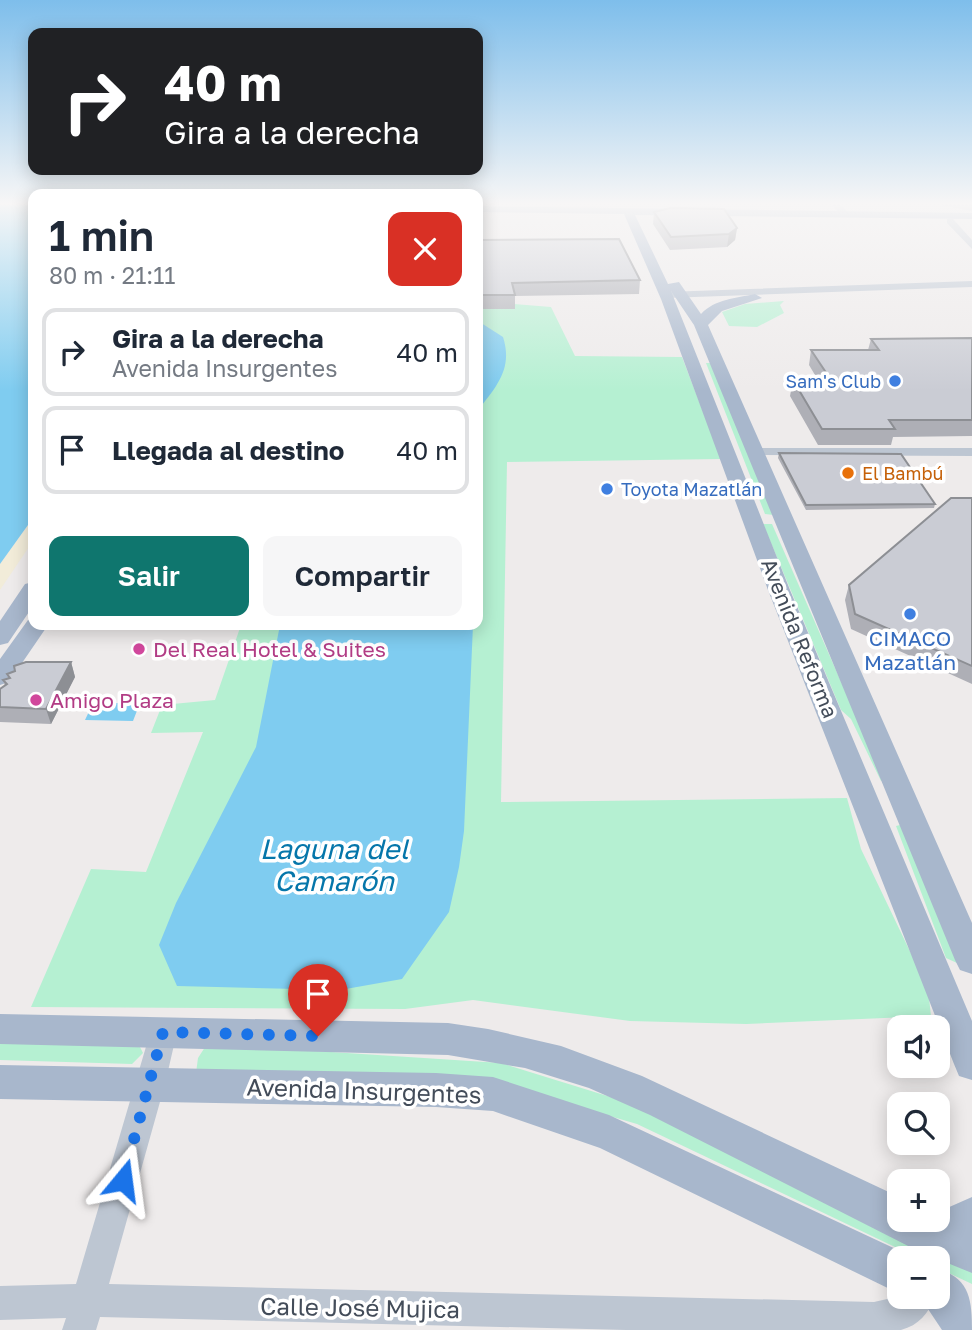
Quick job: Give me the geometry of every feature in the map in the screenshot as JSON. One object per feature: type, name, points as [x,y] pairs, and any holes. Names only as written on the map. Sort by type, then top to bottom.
[{"type":"main road","name":"Avenida Reforma","points":[[660,267],[674,297],[779,590],[972,1064]]},
{"type":"main road","name":"Avenida Reforma","points":[[674,297],[701,325],[972,960]]},
{"type":"main road","points":[[701,325],[708,312],[716,307],[755,298]]},
{"type":"main road","points":[[0,638],[28,596]]},
{"type":"main road","points":[[0,677],[33,630]]},
{"type":"main road","points":[[866,801],[902,801]]},
{"type":"main road","points":[[932,969],[972,973]]},
{"type":"main road","points":[[0,1029],[448,1039],[487,1043],[542,1055],[590,1070],[643,1092],[887,1213]]},
{"type":"main road","name":"Avenida Insurgentes","points":[[0,1082],[467,1091],[493,1094],[609,1133],[887,1267]]},
{"type":"main road","points":[[950,1220],[972,1217]]},
{"type":"main road","points":[[927,1232],[972,1251]]},
{"type":"main road","points":[[950,1296],[972,1306]]},
{"type":"main road","points":[[950,1305],[969,1330]]},
{"type":"street","points":[[674,297],[755,298],[915,291],[972,284]]},
{"type":"street","points":[[674,297],[915,291],[972,293]]},
{"type":"street","points":[[754,452],[972,452]]},
{"type":"street","points":[[83,1315],[151,1084],[163,1032]]},
{"type":"street","name":"Calle José Mujica","points":[[0,1303],[83,1315],[874,1319],[905,1312],[908,1309]]},
{"type":"green space","points":[[784,301],[780,305],[784,313],[757,327],[729,326],[722,312],[745,304]]},
{"type":"green space","points":[[514,304],[551,307],[575,356],[682,357],[721,459],[507,462],[501,802],[847,798],[861,849],[928,989],[931,1015],[887,1015],[887,1018],[746,1024],[630,1021],[473,1000],[405,1009],[31,1007],[91,869],[146,872],[203,732],[151,733],[162,705],[215,700],[239,630],[483,630],[483,309],[515,309]]},
{"type":"green space","points":[[706,363],[713,363],[774,515],[765,514]]},
{"type":"green space","points":[[763,524],[772,524],[884,780],[881,781],[851,719],[841,710]]},
{"type":"green space","points":[[904,824],[957,963],[946,958],[896,826]]},
{"type":"green space","points":[[0,1040],[137,1041],[143,1053],[132,1064],[0,1060]]},
{"type":"green space","points":[[207,1044],[501,1063],[630,1103],[887,1220],[887,1232],[913,1232],[944,1246],[893,1246],[637,1124],[503,1085],[196,1073],[198,1058]]},
{"type":"green space","points":[[950,1249],[972,1259],[972,1284],[950,1274]]},
{"type":"sand","points":[[28,525],[28,548],[0,590],[0,564]]},
{"type":"water","points":[[0,267],[28,267],[28,525],[0,564]]},
{"type":"water","points":[[483,324],[503,337],[506,348],[504,367],[497,385],[483,403]]},
{"type":"water","name":"Laguna del Camarón","points":[[279,630],[473,630],[464,831],[459,867],[449,912],[402,979],[340,990],[177,986],[159,945],[176,903],[256,747]]},
{"type":"water","points":[[93,703],[140,703],[133,721],[85,720]]},
{"type":"building","points":[[483,267],[633,267],[640,280],[512,283],[515,295],[483,295]]},
{"type":"building","name":"Sam's Club","points":[[972,338],[972,420],[889,420],[895,429],[822,429],[793,380],[831,380],[811,350],[879,350],[871,339]]},
{"type":"building","name":"El Bambú","points":[[779,453],[901,454],[935,504],[806,505]]},
{"type":"building","name":"CIMACO Mazatlán","points":[[951,498],[972,498],[972,666],[855,614],[849,585]]},
{"type":"building","points":[[26,662],[71,662],[46,709],[0,707],[0,689],[7,684],[3,680],[10,678],[7,674],[15,671],[14,666]]},
{"type":"place","name":"Sam's Club","points":[[895,381]]},
{"type":"place","name":"El Bambú","points":[[848,473]]},
{"type":"place","name":"Toyota Mazatlán","points":[[607,489]]},
{"type":"place","name":"CIMACO Mazatlán","points":[[910,614]]},
{"type":"place","name":"Del Real Hotel & Suites","points":[[139,649]]},
{"type":"place","name":"Amigo Plaza","points":[[36,700]]},
{"type":"route","points":[[123,1180],[163,1032],[318,1036]]}]
